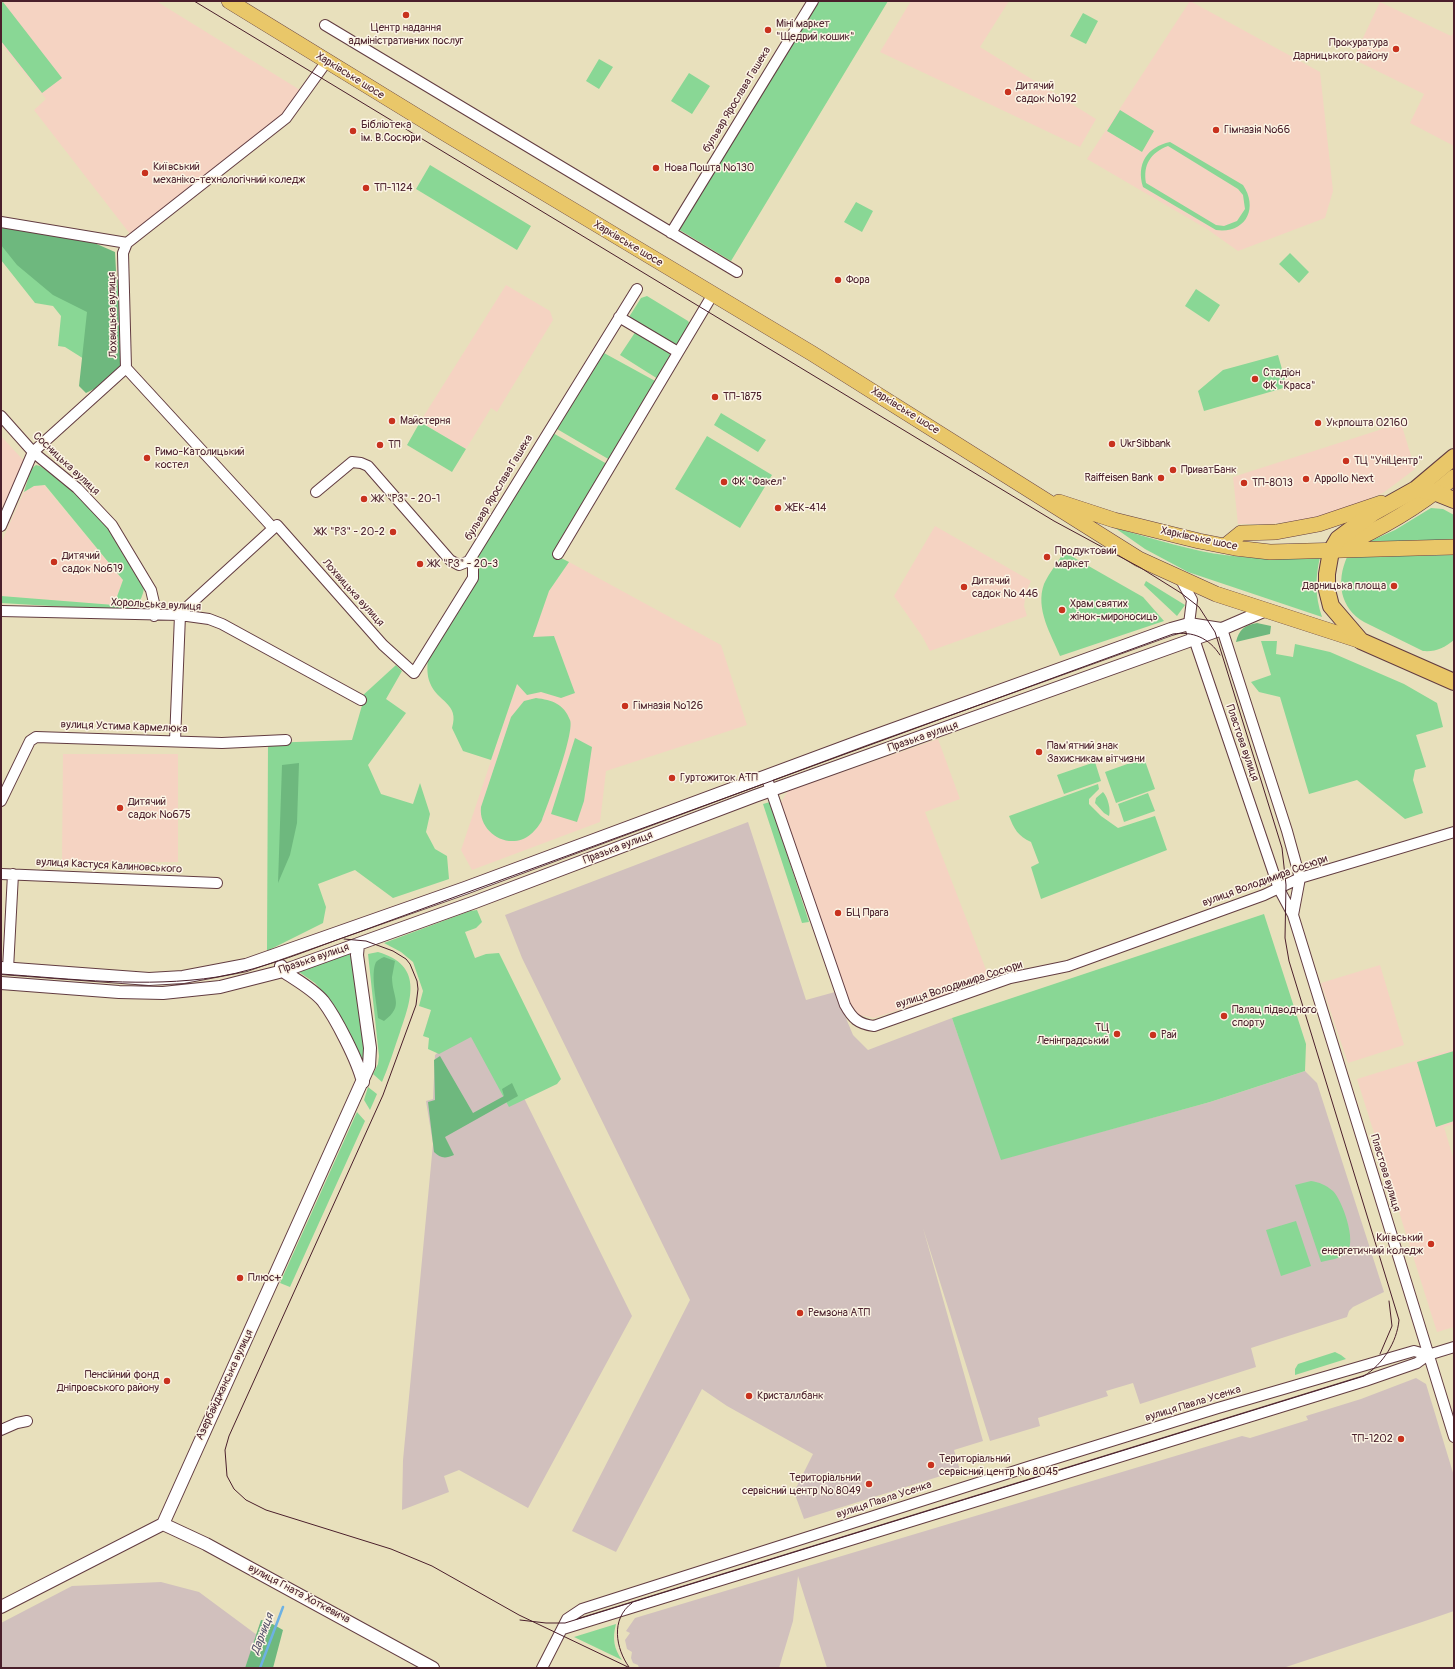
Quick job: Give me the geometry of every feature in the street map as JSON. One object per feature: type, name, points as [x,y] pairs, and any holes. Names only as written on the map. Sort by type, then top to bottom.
[{"type":"highway","points":[[1454,457],[1416,489],[1356,525],[1338,540],[1331,550],[1327,574],[1327,590],[1331,606],[1360,641],[1454,682]]},
{"type":"highway","points":[[1416,489],[1434,492],[1454,500]]},
{"type":"highway","points":[[1438,675],[1454,676]]},
{"type":"main road","name":"Харківське шосе","points":[[229,1],[327,62],[813,354],[1139,559],[1216,594],[1266,610]]},
{"type":"main road","points":[[1331,550],[1390,523],[1412,510],[1454,477]]},
{"type":"main road","name":"Харківське шосе","points":[[1026,487],[1057,501],[1114,520],[1225,546],[1270,552],[1454,547]]},
{"type":"main road","name":"Харківське шосе","points":[[1225,546],[1241,533],[1276,532],[1319,524],[1368,509],[1416,489]]},
{"type":"main road","points":[[1266,610],[1360,641]]},
{"type":"street","name":"бульвар Ярослава Гашека","points":[[670,233],[813,1]]},
{"type":"street","points":[[325,25],[737,272]]},
{"type":"street","points":[[1,222],[127,243],[286,118],[327,62]]},
{"type":"street","name":"Лохвицька вулиця","points":[[127,243],[123,253],[126,368],[275,526],[383,645],[414,673],[473,578],[473,566],[469,561]]},
{"type":"street","name":"бульвар Ярослава Гашека","points":[[469,561],[637,289]]},
{"type":"street","points":[[558,554],[713,294]]},
{"type":"street","points":[[620,317],[678,352]]},
{"type":"street","points":[[1,526],[34,452],[126,368]]},
{"type":"street","name":"Сосницька вулиця","points":[[1,416],[34,452],[77,488],[112,526],[151,590],[155,607],[154,616]]},
{"type":"street","points":[[316,492],[352,462],[361,463],[368,466],[450,560],[459,565],[469,561]]},
{"type":"street","points":[[175,742],[180,616],[186,608],[275,526]]},
{"type":"street","name":"Пластова вулиця","points":[[1180,578],[1192,600],[1189,624],[1194,639],[1279,889],[1294,915],[1454,1438]]},
{"type":"street","name":"Празька вулиця","points":[[1,983],[119,992],[162,993],[220,987],[283,971],[474,902],[772,790],[1222,629],[1266,610]]},
{"type":"street","name":"Хорольська вулиця","points":[[1,611],[180,616],[208,619],[222,624],[361,700]]},
{"type":"street","name":"Празька вулиця","points":[[5,969],[118,977],[171,978],[221,972],[278,955],[467,887],[1061,667],[1171,629],[1189,624],[1222,629]]},
{"type":"street","name":"Пластова вулиця","points":[[1222,629],[1287,831],[1300,878],[1294,915]]},
{"type":"street","name":"вулиця Устима Кармелюка","points":[[1,801],[30,741],[36,737],[222,743],[286,740]]},
{"type":"street","name":"вулиця Володимира Сосюри","points":[[766,776],[845,1005],[851,1017],[864,1025],[874,1026],[1010,978],[1068,966],[1279,889],[1300,878],[1454,832]]},
{"type":"street","name":"вулиця Кастуся Калиновського","points":[[1,874],[217,883]]},
{"type":"street","points":[[5,969],[13,874]]},
{"type":"street","points":[[467,887],[474,902]]},
{"type":"street","name":"Азербайджанська вулиця","points":[[163,1524],[369,1066],[370,1048],[357,955],[358,944]]},
{"type":"street","points":[[278,955],[283,971],[313,992],[322,1001],[358,1063],[363,1082]]},
{"type":"street","name":"вулиця Павла Усенка","points":[[563,1629],[1365,1381],[1417,1363],[1428,1354],[1454,1347]]},
{"type":"street","name":"вулиця Павла Усенка","points":[[542,1668],[569,1617],[582,1609],[1218,1408],[1414,1351],[1428,1354]]},
{"type":"street","points":[[1,1430],[17,1423],[27,1421]]},
{"type":"street","points":[[1,1607],[163,1524]]},
{"type":"street","name":"вулиця Гната Хоткевича","points":[[163,1524],[206,1544],[433,1668]]},
{"type":"shaded area","name":"Київський механіко-технологічний коледж","points":[[1,1],[156,1],[300,90],[281,116],[130,234],[34,110],[46,99],[1,44]]},
{"type":"shaded area","name":"Дитячий садок №192","points":[[911,1],[1009,1],[980,47],[1096,119],[1080,147],[880,52]]},
{"type":"shaded area","name":"Гімназія №66","points":[[1190,1],[1320,72],[1333,191],[1325,218],[1238,251],[1207,229],[1087,159]]},
{"type":"shaded area","points":[[1380,2],[1451,36],[1454,32],[1454,146],[1410,123],[1424,94],[1353,59]]},
{"type":"shaded area","points":[[506,285],[550,311],[553,320],[497,412],[491,408],[466,449],[420,422]]},
{"type":"shaded area","points":[[1401,423],[1415,469],[1383,493],[1333,514],[1271,524],[1238,524],[1233,477]]},
{"type":"shaded area","points":[[1,436],[24,461],[1,510]]},
{"type":"shaded area","name":"Дитячий садок №619","points":[[44,485],[123,580],[114,605],[1,596],[1,543],[24,492],[34,486]]},
{"type":"shaded area","name":"Дитячий садок № 446","points":[[935,526],[1031,581],[1026,592],[1024,606],[1027,616],[930,651],[922,636],[894,596]]},
{"type":"shaded area","name":"Гімназія №126","points":[[569,562],[721,645],[747,725],[606,771],[600,822],[472,870],[461,850],[541,612],[549,591]]},
{"type":"shaded area","points":[[938,739],[960,799],[925,812],[990,980],[874,1018],[859,1015],[851,1005],[780,804],[788,791]]},
{"type":"shaded area","name":"Дитячий садок №675","points":[[63,754],[178,754],[178,862],[62,862]]},
{"type":"shaded area","points":[[748,822],[806,1000],[835,992],[853,1035],[868,1050],[952,1018],[1002,1159],[1210,1102],[1305,1071],[1317,1083],[1384,1292],[1353,1307],[1349,1311],[1347,1317],[1251,1348],[1256,1367],[1140,1404],[1133,1383],[1106,1391],[1108,1396],[1038,1418],[1040,1426],[990,1441],[923,1228],[983,1441],[954,1450],[960,1470],[804,1519],[794,1492],[813,1454],[727,1406],[702,1389],[616,1552],[572,1531],[690,1300],[522,958],[505,915]]},
{"type":"shaded area","points":[[1380,965],[1404,1045],[1348,1063],[1321,983]]},
{"type":"shaded area","points":[[477,1016],[525,1100],[632,1316],[528,1508],[459,1470],[444,1476],[449,1492],[402,1510],[403,1460],[433,1144],[426,1101],[433,1099],[435,1055]]},
{"type":"shaded area","name":"Київський енергетичний коледж","points":[[1454,1049],[1454,1124],[1444,1127],[1454,1161],[1454,1327],[1437,1332],[1357,1079]]},
{"type":"shaded area","points":[[1416,1378],[1426,1384],[1454,1476],[1454,1611],[1422,1622],[1283,1668],[827,1668],[798,1576],[793,1621],[779,1668],[639,1668],[638,1665],[633,1663],[631,1658],[632,1652],[627,1649],[625,1640],[630,1633],[626,1631],[635,1618],[1242,1436],[1250,1438],[1308,1420],[1306,1416],[1361,1399]]},
{"type":"shaded area","points":[[161,1582],[199,1592],[257,1635],[245,1668],[1,1668],[1,1623],[72,1586]]},
{"type":"green space","points":[[819,1],[888,1],[731,261],[678,229]]},
{"type":"green space","points":[[3,2],[62,78],[42,93],[1,41],[1,3]]},
{"type":"green space","points":[[1083,13],[1098,21],[1086,44],[1070,36]]},
{"type":"green space","points":[[599,59],[613,67],[599,89],[586,81]]},
{"type":"green space","points":[[689,73],[710,86],[692,114],[671,101]]},
{"type":"green space","points":[[1120,110],[1154,131],[1142,152],[1107,131]]},
{"type":"green space","points":[[1170,142],[1243,185],[1248,194],[1250,203],[1249,211],[1242,224],[1235,228],[1216,230],[1143,187],[1141,179],[1142,164],[1150,152],[1162,144]],"holes":[[[1168,146],[1238,189],[1243,195],[1245,209],[1237,221],[1224,226],[1216,225],[1146,183],[1145,177],[1147,165],[1152,156]]]},
{"type":"green space","points":[[430,165],[531,226],[517,250],[416,189]]},
{"type":"green space","points":[[856,202],[873,211],[862,232],[844,222]]},
{"type":"green space","points":[[9,225],[83,238],[115,252],[121,367],[100,386],[86,393],[79,386],[87,312],[53,295],[17,265],[1,245],[1,229]]},
{"type":"green space","points":[[1,227],[83,238],[119,281],[119,348],[111,376],[65,347],[58,346],[61,316],[53,306],[35,303],[1,260]]},
{"type":"green space","points":[[1290,253],[1309,272],[1299,283],[1279,264]]},
{"type":"green space","points":[[1196,289],[1220,305],[1209,322],[1185,306]]},
{"type":"green space","points":[[647,296],[688,321],[691,326],[680,343],[672,346],[633,322],[629,317],[641,298]]},
{"type":"green space","points":[[636,331],[669,351],[671,357],[658,379],[620,355]]},
{"type":"green space","points":[[604,353],[657,382],[610,460],[557,429]]},
{"type":"green space","name":"Стадіон ФК \"Краса\"","points":[[1278,355],[1287,387],[1204,411],[1198,391],[1223,370]]},
{"type":"green space","points":[[721,413],[766,440],[758,452],[714,425]]},
{"type":"green space","points":[[420,422],[466,449],[452,472],[407,445]]},
{"type":"green space","points":[[553,433],[607,464],[559,557],[569,562],[549,591],[533,637],[554,636],[575,693],[561,698],[541,692],[527,695],[517,684],[491,760],[463,751],[452,728],[454,720],[453,713],[447,703],[438,695],[430,683],[428,677],[428,659],[476,577],[479,569],[474,557]]},
{"type":"green space","name":"ФК \"Факел\"","points":[[707,436],[772,475],[740,528],[675,489]]},
{"type":"green space","points":[[36,465],[40,466],[72,491],[101,520],[113,535],[125,552],[144,588],[141,598],[136,605],[129,609],[119,610],[1,603],[1,596],[114,605],[123,580],[45,485],[34,486],[24,492],[31,469]]},
{"type":"green space","points":[[1431,508],[1443,509],[1454,515],[1454,541],[1364,544],[1395,530]]},
{"type":"green space","points":[[1115,528],[1182,547],[1224,555],[1256,558],[1320,557],[1316,587],[1322,617],[1188,572],[1145,549]]},
{"type":"green space","points":[[1064,552],[1143,597],[1164,621],[1060,656],[1045,621],[1041,603],[1044,584]]},
{"type":"green space","name":"Дарницька площа","points":[[1454,555],[1454,640],[1440,649],[1423,651],[1364,622],[1356,616],[1345,602],[1341,585],[1347,557]]},
{"type":"green space","points":[[1146,581],[1185,605],[1177,616],[1144,585]]},
{"type":"green space","points":[[1257,623],[1271,626],[1270,634],[1236,642],[1239,634],[1245,627]]},
{"type":"green space","points":[[1261,641],[1277,641],[1276,654],[1293,657],[1295,644],[1330,652],[1404,684],[1437,703],[1443,727],[1416,735],[1426,767],[1415,770],[1413,780],[1423,813],[1405,819],[1357,780],[1309,794],[1280,697],[1259,692],[1251,682],[1271,675]]},
{"type":"green space","points":[[396,665],[402,671],[386,699],[406,713],[368,765],[381,794],[413,804],[420,783],[430,814],[426,832],[435,849],[447,856],[449,879],[393,898],[355,870],[318,884],[326,907],[323,923],[267,951],[268,743],[352,740],[363,702],[361,697]]},
{"type":"green space","points":[[536,698],[557,704],[564,710],[570,720],[569,738],[542,820],[533,833],[523,839],[514,841],[505,840],[490,832],[481,816],[481,807],[511,717],[524,701]]},
{"type":"green space","points":[[575,738],[592,747],[584,801],[577,822],[551,814]]},
{"type":"green space","points":[[1144,758],[1155,789],[1116,803],[1105,772]]},
{"type":"green space","points":[[1095,762],[1101,781],[1064,794],[1057,775]]},
{"type":"green space","points":[[299,763],[297,823],[290,855],[278,883],[282,765]]},
{"type":"green space","points":[[1098,784],[1099,789],[1089,799],[1089,804],[1101,816],[1118,828],[1155,816],[1167,850],[1041,899],[1031,867],[1039,863],[1031,842],[1017,832],[1009,816]]},
{"type":"green space","points":[[1103,792],[1109,804],[1109,816],[1104,813],[1095,803],[1096,798]]},
{"type":"green space","points":[[1148,793],[1155,811],[1124,822],[1118,804]]},
{"type":"green space","points":[[770,802],[809,922],[802,923],[763,804]]},
{"type":"green space","points":[[477,910],[482,922],[476,928],[465,932],[475,958],[486,954],[499,953],[561,1079],[557,1084],[509,1107],[471,1037],[439,1054],[428,1049],[429,1038],[423,1036],[431,1010],[419,1006],[423,991],[413,962],[401,952],[384,943],[470,911]]},
{"type":"green space","points":[[1264,914],[1306,1044],[1305,1071],[1210,1102],[1001,1160],[952,1018]]},
{"type":"green space","points":[[378,952],[392,958],[402,965],[408,974],[410,984],[408,1007],[382,1082],[373,1074],[378,1064],[379,1056],[368,954]]},
{"type":"green space","points":[[350,953],[352,954],[364,1052],[364,1063],[330,1000],[315,983],[299,972]]},
{"type":"green space","points":[[384,957],[395,961],[392,977],[396,1006],[384,1021],[378,1018],[374,989],[374,967],[376,962]]},
{"type":"green space","points":[[1454,1051],[1454,1121],[1436,1127],[1417,1062]]},
{"type":"green space","points":[[440,1056],[473,1113],[504,1096],[502,1089],[512,1083],[518,1096],[445,1137],[454,1155],[448,1157],[438,1156],[434,1152],[428,1102],[435,1100],[434,1060]]},
{"type":"green space","points":[[368,1087],[377,1094],[370,1110],[364,1100]]},
{"type":"green space","points":[[357,1112],[365,1121],[290,1287],[280,1283]]},
{"type":"green space","points":[[1311,1181],[1328,1187],[1337,1196],[1344,1211],[1349,1230],[1350,1247],[1347,1252],[1338,1258],[1321,1262],[1295,1185]]},
{"type":"green space","points":[[1296,1221],[1311,1266],[1281,1276],[1266,1230]]},
{"type":"green space","points":[[1335,1352],[1346,1359],[1295,1375],[1295,1369],[1298,1364]]},
{"type":"green space","points":[[261,1620],[269,1622],[283,1630],[273,1668],[245,1668]]},
{"type":"green space","points":[[616,1624],[614,1644],[622,1660],[574,1637]]},
{"type":"waterway","name":"Дарниця","points":[[260,1668],[283,1607]]},
{"type":"tram line","points":[[194,1],[1054,521],[1141,568],[1181,593],[1199,607],[1215,632],[1282,848],[1286,885],[1285,938],[1289,961],[1399,1320],[1398,1328],[1388,1352],[1383,1359],[1364,1376],[565,1623],[546,1623],[520,1620]]},
{"type":"tram line","points":[[1,974],[109,982],[163,982],[217,977],[253,969],[307,951],[1173,634],[1180,633],[1200,637],[1211,644],[1220,655]]},
{"type":"tram line","points":[[344,939],[366,941],[393,951],[406,959],[410,964],[417,981],[418,989],[416,1005],[383,1095],[229,1436],[225,1450],[227,1476],[234,1489],[246,1500],[266,1510],[391,1549],[432,1566],[519,1615],[630,1668]]},
{"type":"tram line","points":[[1380,1354],[1392,1326],[1389,1301]]},
{"type":"tram line","points":[[629,1667],[621,1652],[617,1634],[620,1617],[632,1603]]},
{"type":"place","name":"Центр надання адміністративних послуг","points":[[406,15]]},
{"type":"place","name":"Міні маркет \"Щедрий кошик\"","points":[[768,30]]},
{"type":"place","name":"Прокуратура Дарницького району","points":[[1396,49]]},
{"type":"place","name":"Дитячий садок №192","points":[[1008,92]]},
{"type":"place","name":"Гімназія №66","points":[[1216,130]]},
{"type":"place","name":"Бібліотека ім. В.Сосюри","points":[[353,131]]},
{"type":"place","name":"Нова Пошта №130","points":[[656,168]]},
{"type":"place","name":"Київський механіко-технологічний коледж","points":[[145,173]]},
{"type":"place","name":"ТП-1124","points":[[366,188]]},
{"type":"place","name":"Фора","points":[[838,280]]},
{"type":"place","name":"Стадіон ФК \"Краса\"","points":[[1255,379]]},
{"type":"place","name":"ТП-1875","points":[[715,397]]},
{"type":"place","name":"Майстерня","points":[[392,421]]},
{"type":"place","name":"Укрпошта 02160","points":[[1318,423]]},
{"type":"place","name":"UkrSibbank","points":[[1112,444]]},
{"type":"place","name":"ТП","points":[[380,445]]},
{"type":"place","name":"Римо-Католицький костел","points":[[147,458]]},
{"type":"place","name":"ТЦ \"УніЦентр\"","points":[[1346,461]]},
{"type":"place","name":"ПриватБанк","points":[[1173,470]]},
{"type":"place","name":"Raiffeisen Bank","points":[[1161,478]]},
{"type":"place","name":"Appollo Next","points":[[1306,479]]},
{"type":"place","name":"ФК \"Факел\"","points":[[724,482]]},
{"type":"place","name":"ТП-8013","points":[[1244,483]]},
{"type":"place","name":"ЖК \"РЗ\" - 20-1","points":[[364,499]]},
{"type":"place","name":"ЖЕК-414","points":[[778,508]]},
{"type":"place","name":"ЖК \"РЗ\" - 20-2","points":[[393,532]]},
{"type":"place","name":"Продуктовий маркет","points":[[1047,557]]},
{"type":"place","name":"Дитячий садок №619","points":[[54,562]]},
{"type":"place","name":"ЖК \"РЗ\" - 20-3","points":[[420,564]]},
{"type":"place","name":"Дарницька площа","points":[[1394,586]]},
{"type":"place","name":"Дитячий садок № 446","points":[[964,587]]},
{"type":"place","name":"Храм святих жінок-мироносиць","points":[[1062,610]]},
{"type":"place","name":"Гімназія №126","points":[[625,706]]},
{"type":"place","name":"Пам'ятний знак Захисникам вітчизни","points":[[1039,752]]},
{"type":"place","name":"Гуртожиток АТП","points":[[672,778]]},
{"type":"place","name":"Дитячий садок №675","points":[[120,808]]},
{"type":"place","name":"БЦ Прага","points":[[838,913]]},
{"type":"place","name":"Палац підводного спорту","points":[[1224,1016]]},
{"type":"place","name":"ТЦ Ленінградський","points":[[1117,1034]]},
{"type":"place","name":"Рай","points":[[1153,1035]]},
{"type":"place","name":"Київський енергетичний коледж","points":[[1431,1244]]},
{"type":"place","name":"Плюс+","points":[[240,1278]]},
{"type":"place","name":"Ремзона АТП","points":[[800,1313]]},
{"type":"place","name":"Пенсійний фонд Дніпровського району","points":[[167,1381]]},
{"type":"place","name":"Кристаллбанк","points":[[749,1396]]},
{"type":"place","name":"ТП-1202","points":[[1401,1439]]},
{"type":"place","name":"Територіальний сервісний центр № 8045","points":[[931,1465]]},
{"type":"place","name":"Територіальний сервісний центр № 8049","points":[[869,1484]]}]
